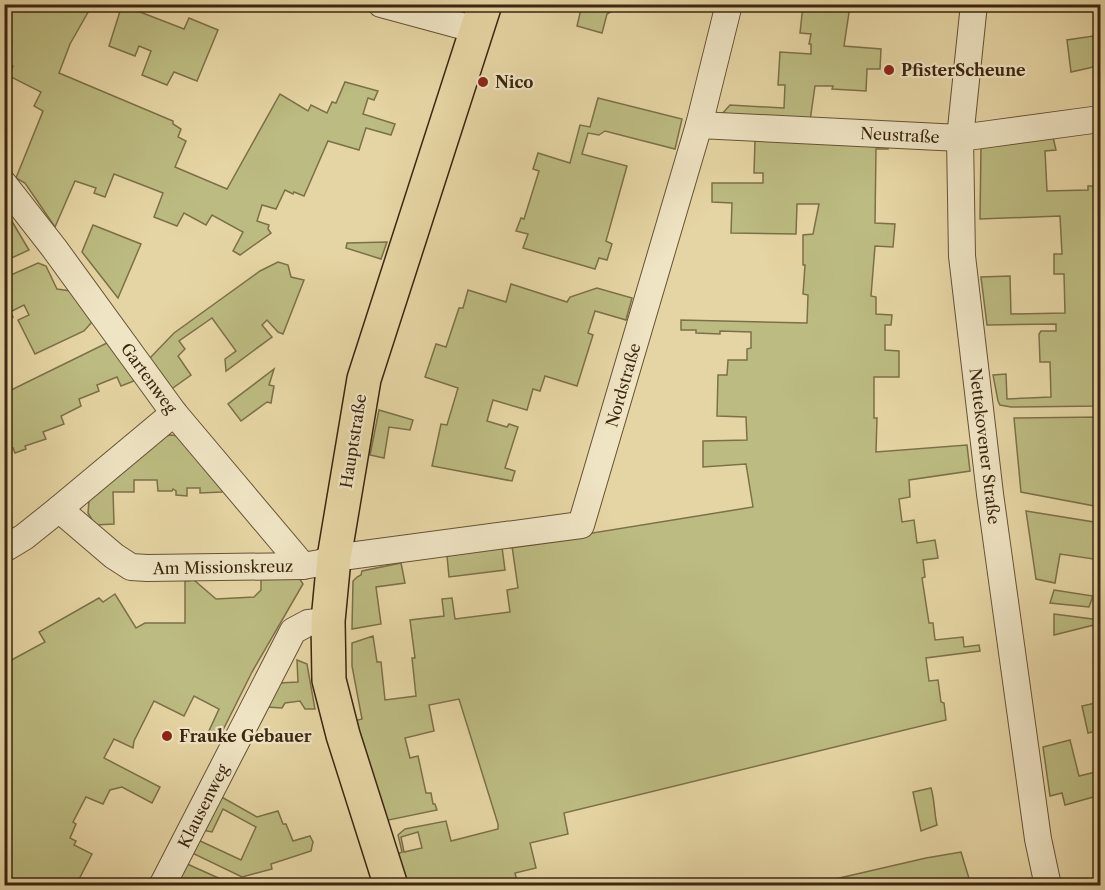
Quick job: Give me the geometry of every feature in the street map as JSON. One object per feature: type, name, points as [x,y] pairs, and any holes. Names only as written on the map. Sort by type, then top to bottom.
[{"type":"main road","name":"Hauptstraße","points":[[391,885],[343,735],[329,680],[328,621],[318,562],[364,379],[481,17]]},
{"type":"street","points":[[381,4],[481,17]]},
{"type":"street","name":"Nordstraße","points":[[318,562],[581,525],[699,125],[729,4]]},
{"type":"street","name":"Nettekovener Straße","points":[[974,4],[960,138],[962,256],[990,494],[1038,839],[1048,885]]},
{"type":"street","name":"Neustraße","points":[[699,125],[960,138],[1101,119]]},
{"type":"street","name":"Gartenweg","points":[[4,184],[54,248],[174,413],[318,562]]},
{"type":"street","points":[[4,549],[24,537],[59,509],[174,413]]},
{"type":"street","name":"Am Missionskreuz","points":[[59,509],[114,556],[131,567],[318,562]]},
{"type":"street","name":"Klausenweg","points":[[162,885],[293,631],[308,623],[328,621]]},
{"type":"shaded area","points":[[86,4],[91,7],[70,44],[59,73],[173,121],[173,124],[181,129],[178,137],[186,141],[175,167],[227,189],[280,94],[308,111],[311,105],[327,113],[332,102],[336,103],[345,82],[378,91],[374,100],[368,98],[363,114],[395,124],[391,135],[366,128],[359,150],[328,141],[304,196],[285,190],[276,209],[262,205],[257,221],[269,225],[268,229],[271,233],[240,255],[233,251],[243,232],[212,215],[206,225],[184,213],[177,226],[154,217],[163,193],[114,174],[105,197],[94,193],[96,188],[75,181],[55,227],[25,183],[16,178],[43,111],[34,106],[41,92],[9,76],[13,66],[5,61],[5,57],[12,42],[5,38],[5,5]]},
{"type":"shaded area","points":[[122,5],[184,29],[189,18],[218,30],[197,81],[174,72],[167,85],[142,75],[151,51],[139,46],[135,56],[109,46]]},
{"type":"shaded area","points":[[582,5],[613,5],[612,11],[607,14],[602,33],[577,26]]},
{"type":"shaded area","points":[[803,5],[859,5],[859,8],[850,6],[844,46],[881,49],[880,69],[867,69],[866,91],[815,86],[810,121],[720,116],[730,105],[784,108],[785,85],[778,85],[780,52],[811,54],[811,44],[809,44],[811,34],[800,33]]},
{"type":"shaded area","points":[[1093,36],[1098,66],[1071,72],[1067,40]]},
{"type":"shaded area","points":[[598,98],[682,119],[675,149],[605,131],[599,135],[588,133],[582,154],[627,166],[606,241],[612,244],[607,260],[599,258],[595,269],[523,248],[528,234],[516,231],[521,218],[524,219],[539,171],[533,169],[538,153],[570,163],[580,125],[590,127]]},
{"type":"shaded area","points":[[1053,137],[1056,150],[1045,151],[1047,191],[1088,190],[1088,186],[1097,186],[1096,214],[1100,215],[1100,406],[1011,407],[1000,405],[993,375],[1006,374],[1007,399],[1051,397],[1050,362],[1040,362],[1039,334],[1041,331],[1056,331],[1056,324],[987,325],[981,277],[1010,276],[1011,314],[1065,313],[1064,274],[1054,274],[1054,254],[1062,254],[1060,216],[980,219],[981,147]]},
{"type":"shaded area","points":[[755,140],[888,144],[888,149],[876,149],[875,223],[895,224],[893,247],[875,246],[871,296],[876,297],[876,314],[892,315],[891,325],[885,325],[885,350],[899,351],[899,377],[874,377],[874,418],[877,418],[876,452],[967,445],[970,471],[909,480],[910,497],[899,499],[902,522],[914,520],[917,543],[935,540],[938,558],[923,560],[925,577],[922,578],[929,623],[933,623],[935,640],[963,637],[964,647],[979,645],[980,651],[926,658],[929,681],[938,680],[946,720],[564,813],[568,834],[530,843],[536,868],[515,873],[518,885],[407,885],[397,854],[402,852],[398,835],[405,829],[446,821],[451,841],[498,829],[498,824],[459,699],[429,705],[434,731],[405,738],[410,758],[418,756],[426,793],[431,793],[437,810],[384,821],[354,721],[362,719],[352,666],[352,643],[373,636],[377,662],[381,662],[385,700],[416,696],[412,658],[415,658],[410,620],[444,616],[442,599],[452,598],[455,619],[510,612],[507,590],[518,588],[512,546],[753,507],[746,464],[703,467],[703,441],[747,440],[746,417],[717,416],[718,375],[727,375],[728,360],[747,360],[747,349],[751,348],[751,332],[696,333],[696,330],[681,330],[681,320],[807,323],[808,295],[803,294],[805,265],[803,265],[803,235],[813,234],[819,204],[797,204],[796,234],[731,233],[732,203],[712,202],[712,183],[763,183],[763,173],[754,173]],"holes":[[[418,832],[422,848],[404,852],[401,837]]]},
{"type":"shaded area","points":[[4,208],[29,250],[5,261],[4,261]]},
{"type":"shaded area","points":[[93,225],[141,244],[118,298],[82,252]]},
{"type":"shaded area","points":[[387,242],[381,259],[346,248],[347,243]]},
{"type":"shaded area","points":[[278,262],[288,265],[291,277],[304,280],[283,334],[267,320],[262,325],[272,337],[226,371],[225,359],[236,351],[212,318],[179,341],[185,349],[178,356],[191,375],[170,390],[148,360],[174,333],[260,271]]},
{"type":"shaded area","points":[[38,263],[46,266],[57,289],[71,291],[92,322],[84,331],[35,354],[18,320],[29,315],[24,305],[10,312],[13,317],[5,322],[4,278]]},
{"type":"shaded area","points":[[511,284],[567,302],[570,297],[597,288],[632,298],[626,320],[595,311],[588,333],[593,335],[577,386],[545,376],[540,391],[533,389],[527,410],[493,400],[487,421],[507,427],[509,424],[518,427],[505,468],[515,471],[512,481],[432,466],[441,424],[447,425],[458,388],[425,377],[436,344],[446,347],[459,308],[463,308],[468,290],[506,302]]},
{"type":"shaded area","points":[[111,341],[139,379],[121,386],[117,377],[97,385],[99,391],[79,399],[81,406],[61,416],[64,424],[43,432],[46,439],[25,446],[26,449],[15,453],[13,448],[5,451],[5,393]]},
{"type":"shaded area","points":[[274,369],[269,385],[274,386],[271,403],[267,402],[241,421],[228,404]]},
{"type":"shaded area","points":[[379,410],[413,420],[410,430],[389,427],[384,458],[370,455]]},
{"type":"shaded area","points":[[1100,417],[1100,507],[1021,492],[1014,418]]},
{"type":"shaded area","points":[[164,436],[179,436],[223,490],[222,492],[200,493],[200,488],[187,488],[187,496],[176,495],[173,489],[172,491],[158,491],[157,480],[134,480],[134,492],[113,492],[114,524],[95,525],[88,513],[89,500]]},
{"type":"shaded area","points":[[1026,511],[1100,523],[1100,560],[1060,554],[1055,583],[1036,579]]},
{"type":"shaded area","points":[[502,547],[505,570],[449,577],[447,556]]},
{"type":"shaded area","points":[[401,563],[405,583],[376,587],[381,624],[352,629],[353,581],[361,575],[362,571]]},
{"type":"shaded area","points":[[261,578],[299,578],[303,584],[252,672],[219,738],[208,733],[219,709],[194,696],[184,716],[154,701],[134,741],[133,748],[114,739],[104,758],[160,787],[152,803],[122,787],[110,790],[103,804],[86,797],[73,822],[76,824],[70,838],[76,841],[74,845],[92,854],[76,885],[5,885],[4,664],[45,642],[39,632],[99,598],[103,602],[115,594],[136,628],[145,623],[185,623],[185,581],[194,580],[216,599],[254,597],[261,590]]},
{"type":"shaded area","points":[[1054,590],[1093,596],[1089,607],[1050,603]]},
{"type":"shaded area","points":[[1054,614],[1100,620],[1100,649],[1094,625],[1054,635]]},
{"type":"shaded area","points":[[297,660],[307,664],[315,709],[305,709],[300,701],[285,703],[282,708],[267,707],[279,683],[298,682]]},
{"type":"shaded area","points":[[1100,702],[1100,730],[1088,733],[1082,706]]},
{"type":"shaded area","points":[[1070,740],[1079,776],[1100,771],[1100,809],[1097,796],[1065,805],[1062,793],[1050,796],[1043,747]]},
{"type":"shaded area","points":[[931,788],[937,825],[921,831],[913,792]]},
{"type":"shaded area","points":[[218,795],[257,817],[278,811],[293,841],[310,836],[313,842],[311,851],[271,864],[272,869],[242,877],[190,852],[196,839],[241,860],[256,827],[223,809],[212,832],[202,830]]},
{"type":"shaded area","points":[[961,852],[971,885],[809,885],[926,858]]},
{"type":"shaded area","points":[[185,863],[234,885],[174,886]]},
{"type":"place","name":"PfisterScheune","points":[[889,70]]},
{"type":"place","name":"Nico","points":[[483,82]]},
{"type":"place","name":"Frauke Gebauer","points":[[167,736]]}]
